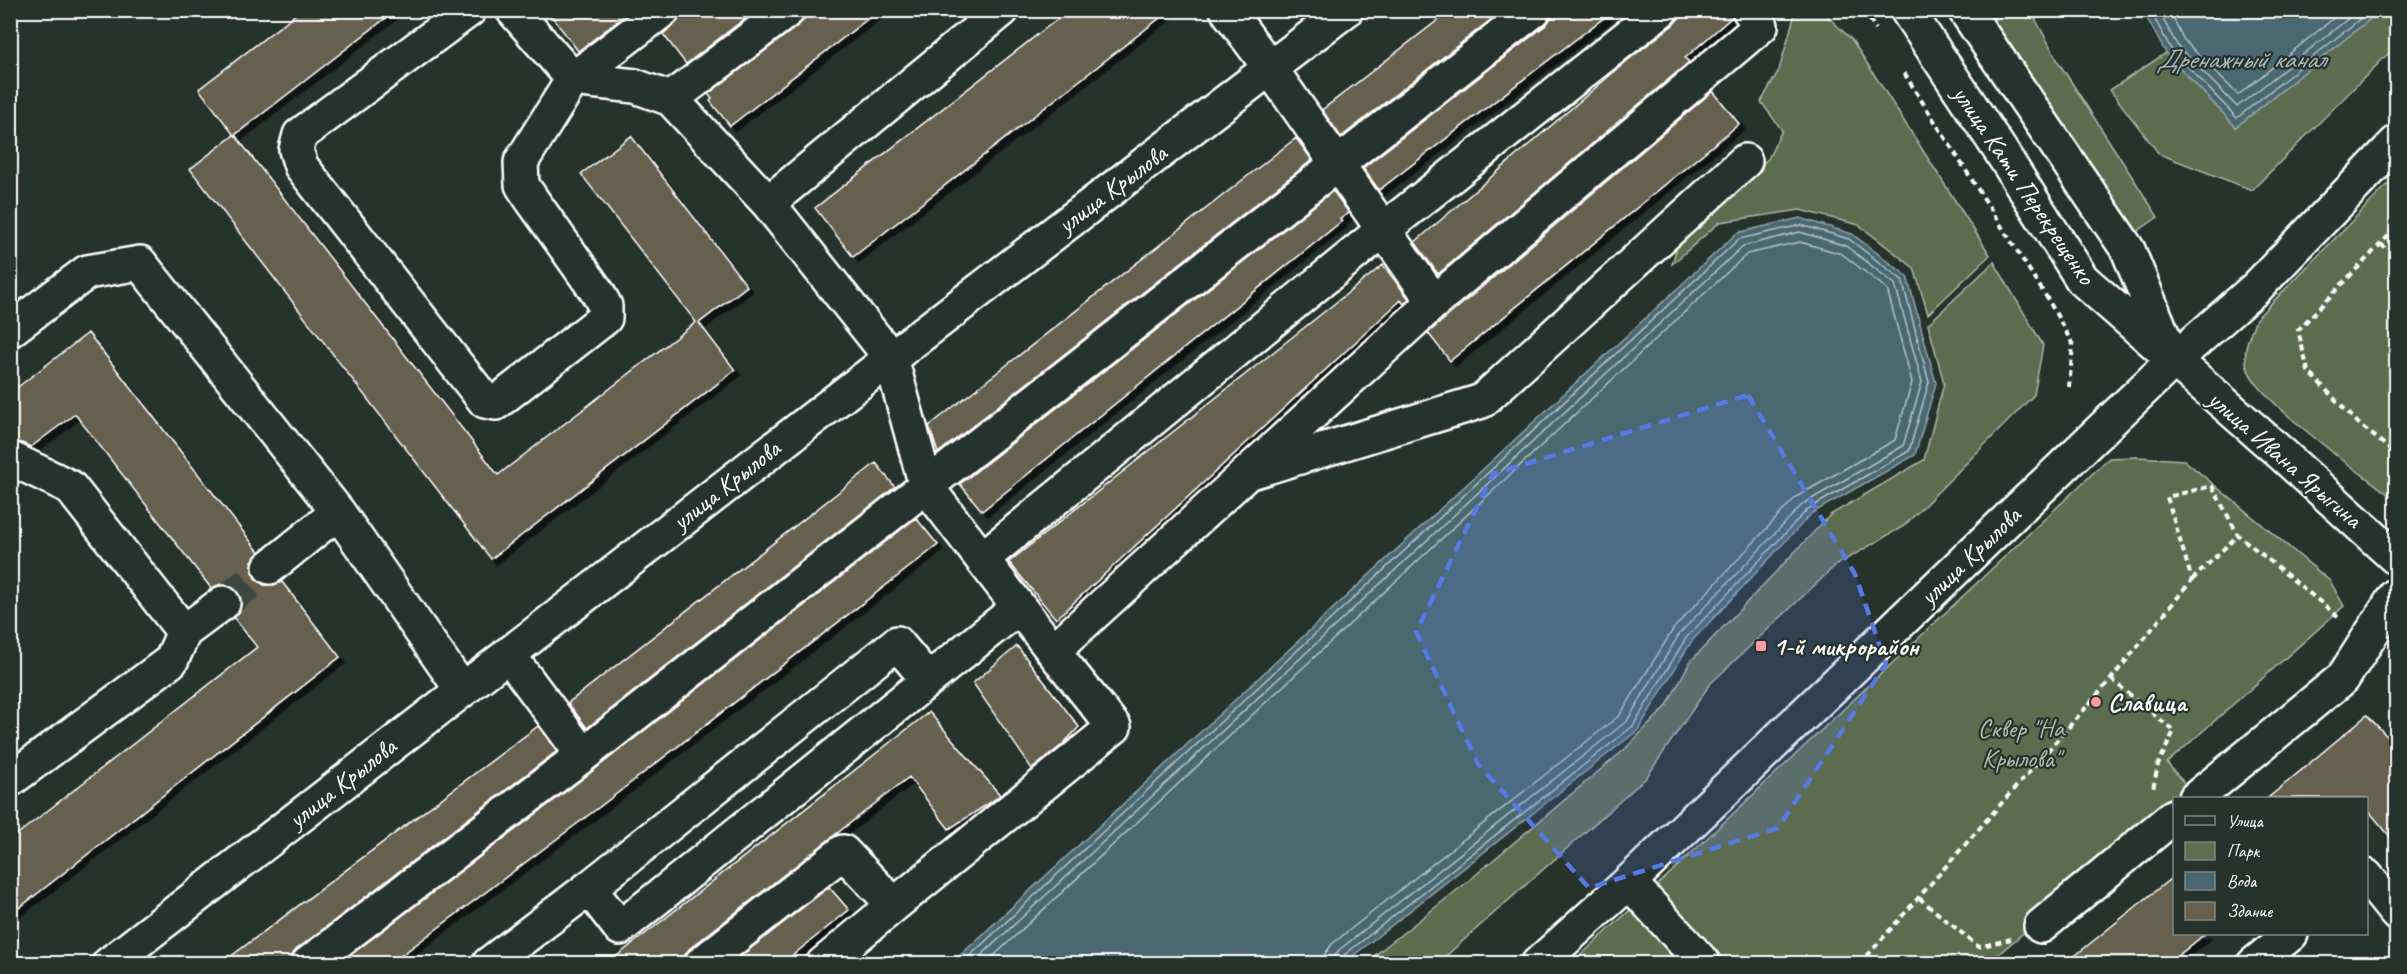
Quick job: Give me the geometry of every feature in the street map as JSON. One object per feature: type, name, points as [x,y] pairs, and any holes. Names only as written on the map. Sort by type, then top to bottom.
[{"type":"street","points":[[469,10],[300,135],[296,150],[301,166],[485,401],[496,403],[605,318],[604,306],[598,293],[522,184],[521,162],[573,79],[663,10]]},
{"type":"street","points":[[513,10],[573,79],[635,86],[671,99],[768,203],[891,358],[926,486],[1114,727],[823,963]]},
{"type":"street","points":[[671,99],[788,10]]},
{"type":"street","points":[[768,203],[1002,10]]},
{"type":"street","points":[[1227,10],[1434,302]]},
{"type":"street","name":"улица Крылова","points":[[109,963],[891,358],[1346,10]]},
{"type":"street","points":[[309,963],[583,755],[1533,10]]},
{"type":"street","points":[[982,559],[1383,230],[1661,10]]},
{"type":"street","points":[[1053,651],[1434,302],[1761,26],[1749,10]]},
{"type":"street","name":"улица Кати Перекрещенко","points":[[1907,10],[2082,279],[2174,361]]},
{"type":"street","name":"улица Кати Перекрещенко","points":[[1965,10],[2128,250],[2174,361]]},
{"type":"street","name":"улица Крылова","points":[[1538,963],[1629,882],[2174,361],[2256,288],[2397,143]]},
{"type":"street","points":[[1246,473],[1482,401],[1745,160]]},
{"type":"street","points":[[10,330],[87,272],[140,263],[338,512],[462,690]]},
{"type":"street","name":"улица Ивана Ярыгина","points":[[2174,361],[2397,558]]},
{"type":"street","points":[[14,460],[70,487],[184,632]]},
{"type":"street","points":[[270,567],[338,512]]},
{"type":"street","points":[[2197,797],[2343,678],[2397,595]]},
{"type":"street","points":[[10,780],[171,661],[184,632],[223,603]]},
{"type":"street","points":[[589,888],[620,928],[1019,607]]},
{"type":"street","points":[[489,963],[589,888],[897,643],[928,680]]},
{"type":"street","points":[[508,654],[583,755]]},
{"type":"street","points":[[2030,931],[2163,807]]},
{"type":"street","points":[[700,963],[843,852],[894,904]]},
{"type":"street","points":[[2368,877],[2397,913]]},
{"type":"street","points":[[1629,882],[1704,963]]},
{"type":"street","points":[[2254,963],[2289,935]]},
{"type":"path","points":[[1864,10],[1877,30]]},
{"type":"path","points":[[1902,70],[2049,301],[2073,345],[2069,387]]},
{"type":"path","points":[[2397,228],[2298,330],[2308,371],[2358,423],[2397,454]]},
{"type":"path","points":[[2381,244],[2385,248]]},
{"type":"path","points":[[2192,580],[2167,497],[2212,486],[2238,535],[2368,640]]},
{"type":"path","points":[[1860,963],[2111,679],[2192,580],[2238,535]]},
{"type":"path","points":[[2111,679],[2174,731],[2158,765],[2163,807]]},
{"type":"path","points":[[1919,898],[1979,947],[2030,931]]},
{"type":"highlighted area","points":[[1748,395],[1855,574],[1886,664],[1778,828],[1589,888],[1478,764],[1416,632],[1493,474]]},
{"type":"green space","points":[[1796,10],[1822,11],[1852,40],[1990,255],[1928,314],[1914,268],[1859,225],[1800,210],[1720,222],[1672,264],[1683,227],[1768,159],[1782,130],[1761,102],[1779,70]]},
{"type":"green space","points":[[1986,11],[2031,11],[2059,63],[2158,217],[2135,233]]},
{"type":"green space","points":[[2380,11],[2396,11],[2396,46],[2252,190],[2159,154],[2110,90],[2166,53],[2236,127]]},
{"type":"green space","points":[[2396,176],[2396,500],[2313,437],[2270,398],[2255,381],[2247,367],[2245,354],[2256,319]]},
{"type":"green space","points":[[1994,262],[2043,345],[2034,395],[1904,526],[1836,565],[1710,684],[1646,778],[1438,963],[1365,963],[1466,883],[1624,750],[1666,707],[1690,662],[1830,515],[1924,460],[1944,383],[1928,324]]},
{"type":"green space","name":"Сквер \"На Крылова\"","points":[[2109,458],[2184,460],[2330,581],[2344,606],[2167,763],[2191,791],[2183,797],[2173,797],[2173,806],[1988,963],[1571,964],[1664,879]]},
{"type":"water","name":"Дренажный канал","points":[[2143,11],[2380,11],[2236,127],[2166,53]]},
{"type":"water","points":[[1800,218],[1852,234],[1907,276],[1936,383],[1915,455],[1812,513],[1691,642],[1638,730],[1344,963],[952,963],[1737,233]]},
{"type":"building","points":[[301,10],[396,10],[235,135],[498,475],[696,322],[581,174],[631,136],[747,286],[699,323],[735,370],[491,559],[190,169],[234,135],[199,89]]},
{"type":"building","points":[[547,10],[632,10],[578,51]]},
{"type":"building","points":[[681,10],[756,10],[686,64],[663,34],[680,18]]},
{"type":"building","points":[[806,10],[879,10],[730,126],[710,101],[712,99],[708,94],[799,25],[805,18]]},
{"type":"building","points":[[1069,10],[1170,10],[853,257],[815,208]]},
{"type":"building","points":[[1451,10],[1503,10],[1341,137],[1322,110]]},
{"type":"building","points":[[1552,10],[1614,10],[1379,190],[1363,168],[1546,25],[1551,18]]},
{"type":"building","points":[[1686,10],[1731,10],[1732,17],[1685,58],[1689,62],[1438,274],[1415,242],[1628,60],[1673,25]]},
{"type":"building","points":[[1713,91],[1739,124],[1450,361],[1428,333]]},
{"type":"building","points":[[1296,138],[1312,160],[938,453],[929,426]]},
{"type":"building","points":[[1333,191],[1349,213],[1340,219],[1342,221],[982,511],[960,484]]},
{"type":"building","points":[[1383,265],[1409,299],[1404,304],[1401,300],[1056,619],[1009,562]]},
{"type":"building","points":[[88,333],[259,552],[252,561],[255,578],[264,585],[282,582],[340,657],[10,915],[10,840],[257,647],[234,618],[240,611],[242,601],[238,591],[221,584],[211,588],[75,414],[31,447],[22,443],[10,442],[10,393]]},
{"type":"building","points":[[876,463],[895,487],[587,728],[568,703]]},
{"type":"building","points":[[916,518],[938,545],[602,805],[391,963],[340,963],[594,770]]},
{"type":"building","points":[[1017,646],[1079,727],[1062,745],[1032,769],[973,683]]},
{"type":"building","points":[[929,712],[1000,795],[949,829],[909,777],[689,949],[683,963],[608,963]]},
{"type":"building","points":[[2367,715],[2397,747],[2397,845],[2368,810],[2368,797],[2269,797]]},
{"type":"building","points":[[538,726],[557,751],[297,949],[291,956],[290,963],[222,963]]},
{"type":"building","points":[[2173,877],[2173,935],[2204,935],[2169,963],[2066,963]]},
{"type":"building","points":[[829,887],[849,910],[783,963],[732,963]]},
{"type":"tunnel","points":[[223,603],[270,567]]},
{"type":"place","name":"1-й микрорайон","points":[[1761,646]]},
{"type":"place","name":"Славица","points":[[2096,702]]}]
